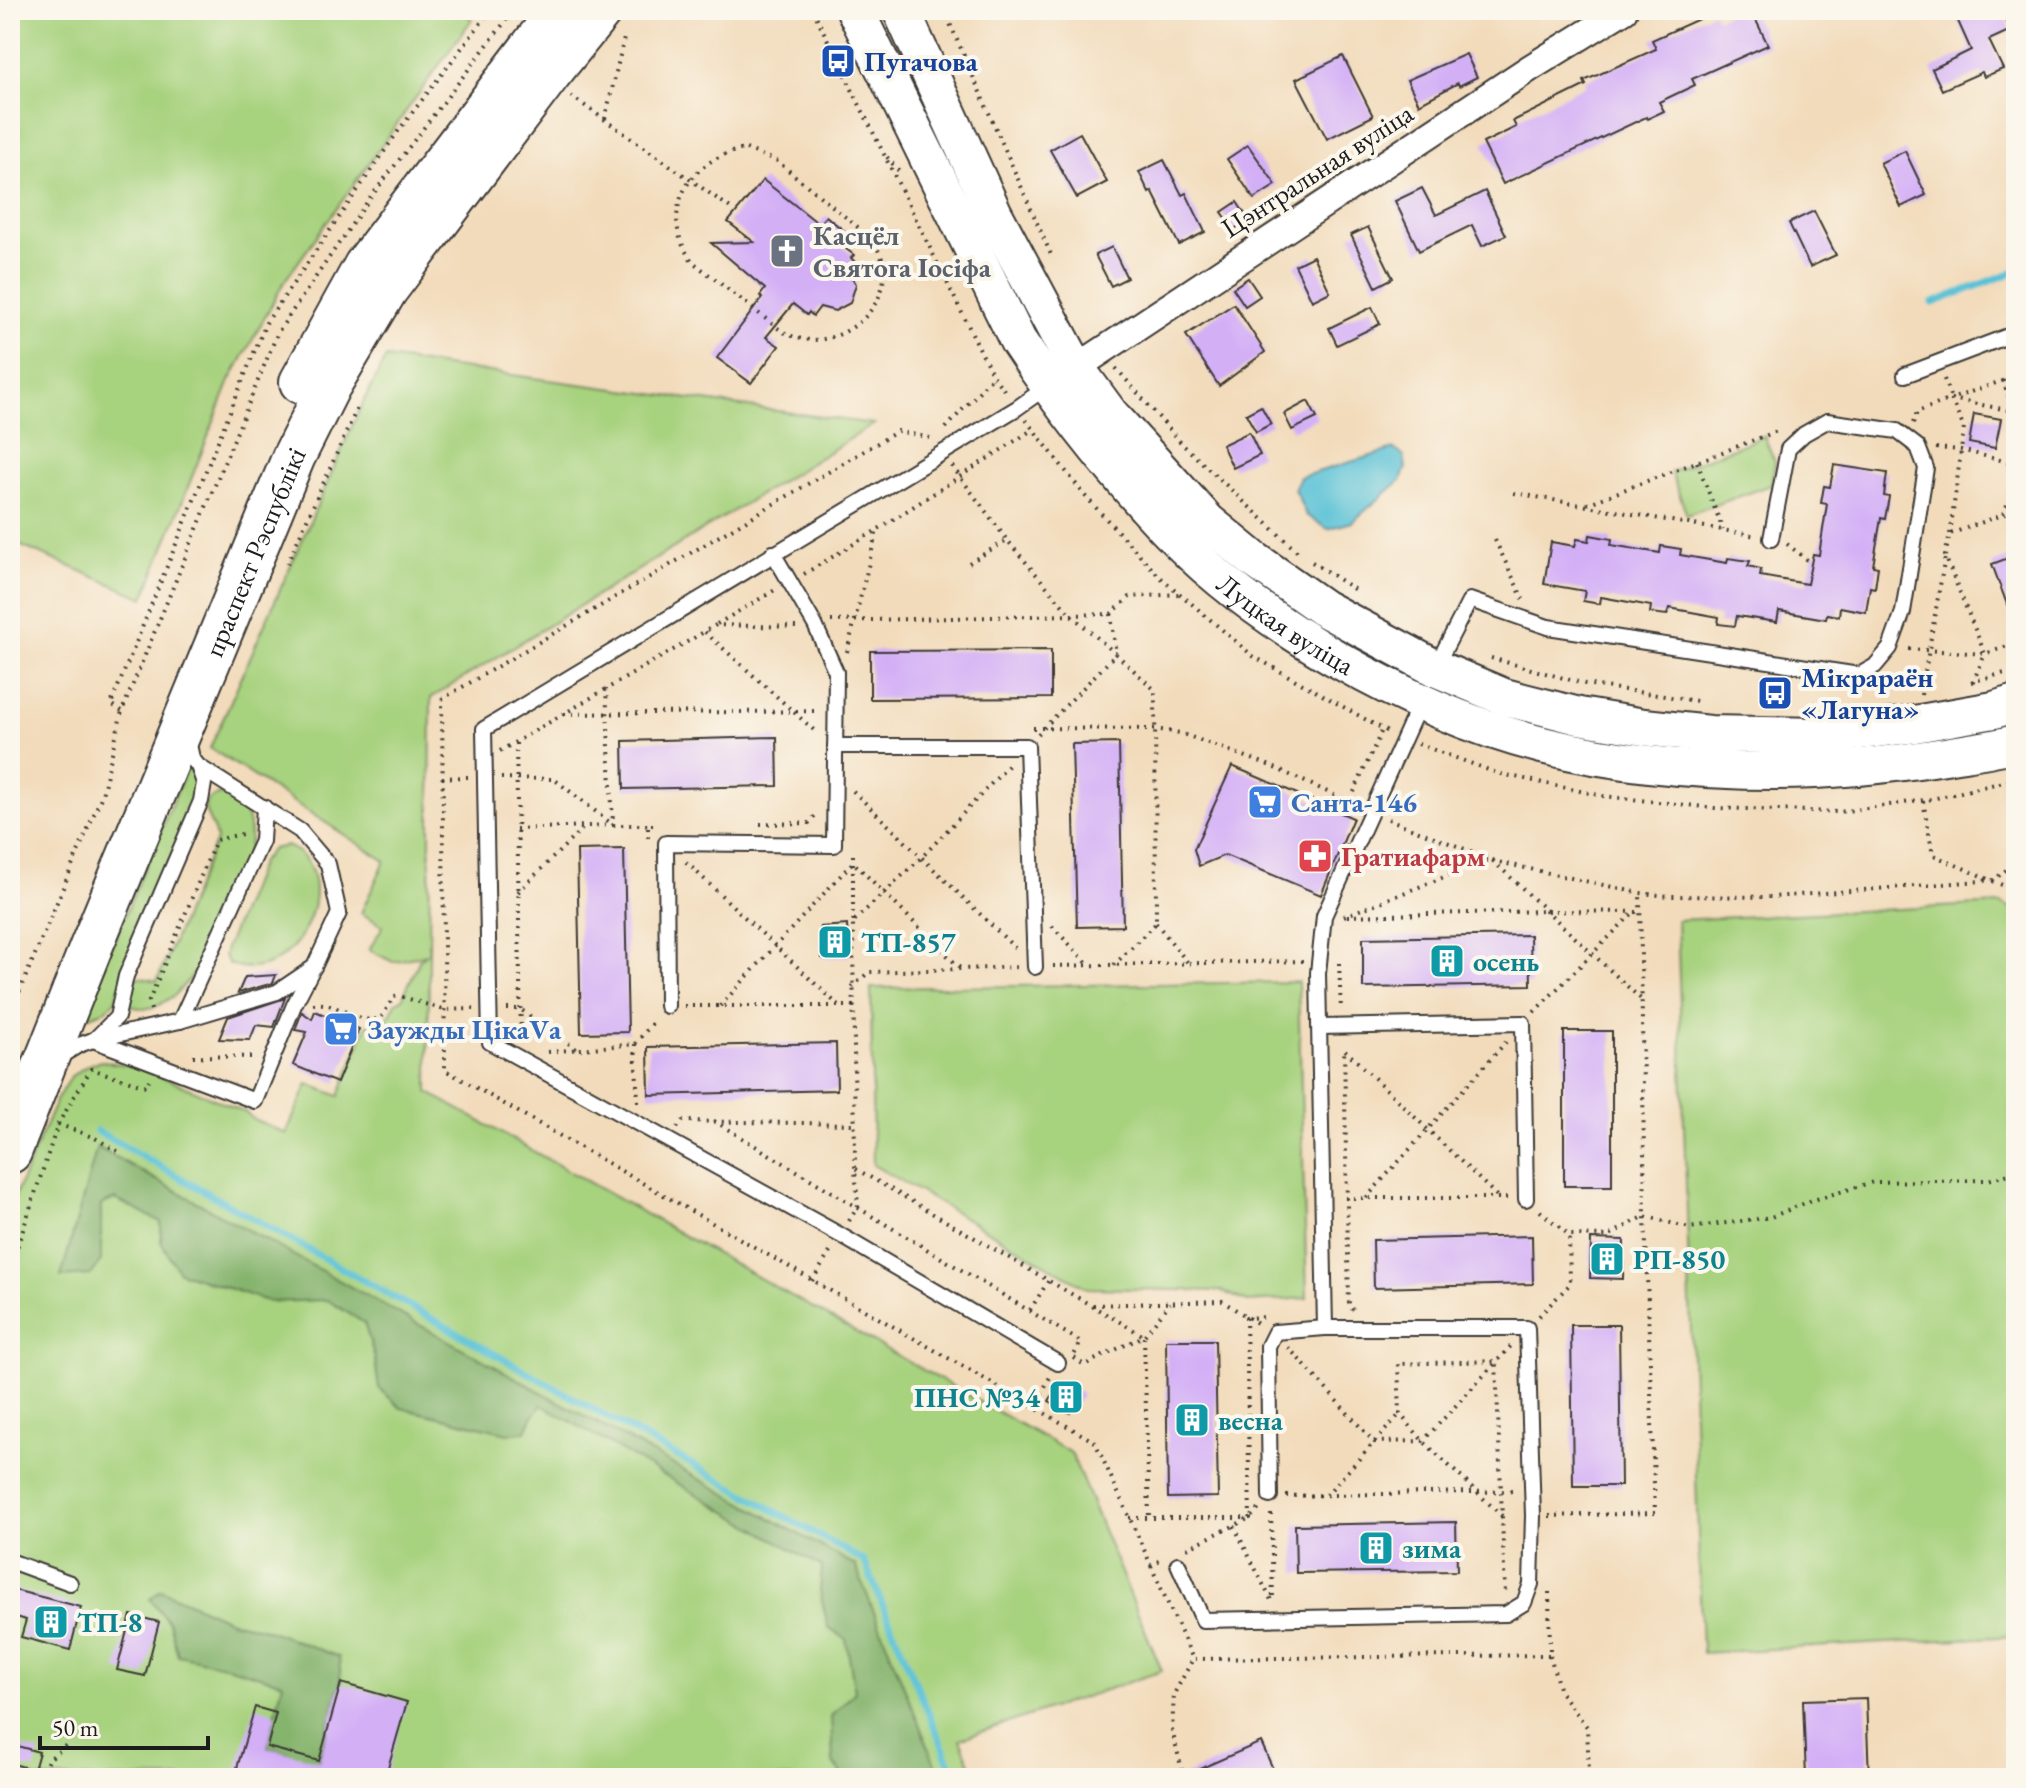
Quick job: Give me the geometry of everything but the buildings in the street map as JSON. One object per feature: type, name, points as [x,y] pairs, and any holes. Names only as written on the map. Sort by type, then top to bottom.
[{"type":"main road","name":"праспект Рэспублікі","points":[[10,1152],[25,1078],[64,938],[233,533],[307,368],[365,266],[558,11]]},
{"type":"main road","name":"праспект Рэспублікі","points":[[25,1078],[196,695],[294,456],[329,386],[386,290],[550,73],[614,19]]},
{"type":"street","name":"Луцкая вуліца","points":[[855,10],[1018,341],[1075,368]]},
{"type":"street","name":"Луцкая вуліца","points":[[901,10],[994,214],[1075,368],[1165,527],[1208,567],[1289,629],[1346,664],[1435,669],[1504,697],[1554,710],[1644,727],[1710,734],[1821,736],[1909,725],[1994,710],[2016,703]]},
{"type":"street","name":"Цэнтральная вуліца","points":[[1075,368],[1530,68],[1624,10]]},
{"type":"street","name":"Луцкая вуліца","points":[[1435,669],[1490,729],[1540,744],[1641,763],[1691,768],[1819,771],[1915,761],[2016,743]]},
{"type":"lane","points":[[1905,375],[2016,333]]},
{"type":"lane","points":[[1058,1363],[840,1235],[490,1042],[484,729],[773,553],[938,446],[1017,408],[1075,368]]},
{"type":"lane","points":[[1325,1328],[1319,961],[1324,916],[1435,669],[1470,600],[1548,627],[1859,675],[1875,666],[1890,648],[1903,612],[1926,468],[1912,442],[1897,431],[1827,421],[1804,434],[1788,449],[1778,541]]},
{"type":"lane","points":[[667,1006],[666,843],[834,845],[836,672],[815,625],[773,553]]},
{"type":"lane","points":[[25,1078],[104,1033],[117,1017],[126,976],[201,801],[204,783],[192,758],[188,736],[196,695]]},
{"type":"lane","points":[[835,746],[1027,746],[1035,967]]},
{"type":"lane","points":[[93,1040],[255,1101],[294,1005],[339,913],[328,864],[300,831],[198,766]]},
{"type":"lane","points":[[180,1021],[258,851],[264,831],[264,807]]},
{"type":"lane","points":[[93,1040],[180,1021],[277,992],[314,967]]},
{"type":"lane","points":[[1320,1027],[1523,1023],[1526,1199]]},
{"type":"lane","points":[[1174,1558],[1203,1620],[1506,1614],[1524,1603],[1531,1584],[1533,1516],[1532,1323],[1275,1332],[1268,1346],[1270,1496]]},
{"type":"lane","points":[[10,1561],[70,1583]]},
{"type":"path","points":[[10,1014],[102,795],[122,711],[111,704],[266,323],[399,130],[491,10]]},
{"type":"path","points":[[813,10],[993,376],[1032,430],[1109,523],[1159,576],[1253,656],[1403,739],[1497,773],[1603,796],[1714,808],[1839,812],[1923,801],[2016,779]]},
{"type":"path","points":[[944,10],[1057,268]]},
{"type":"path","points":[[605,119],[614,19]]},
{"type":"path","points":[[563,102],[569,94],[732,209]]},
{"type":"path","points":[[746,149],[777,161],[865,233],[876,246],[883,272],[878,297],[870,311],[860,323],[833,337],[803,339],[778,328],[693,262],[684,250],[676,219],[680,202],[692,180],[714,158],[729,151],[746,149]]},
{"type":"path","points":[[1075,368],[1182,444],[1301,555],[1365,596]]},
{"type":"path","points":[[938,446],[993,376]]},
{"type":"path","points":[[2016,376],[1917,412],[1912,442],[2016,464]]},
{"type":"path","points":[[2003,380],[2014,412]]},
{"type":"path","points":[[1951,399],[2014,412]]},
{"type":"path","points":[[1921,697],[1950,534],[1964,428],[1951,399]]},
{"type":"path","points":[[282,575],[359,402]]},
{"type":"path","points":[[1584,505],[1783,429],[1804,434]]},
{"type":"path","points":[[848,666],[847,651],[877,530],[1032,430]]},
{"type":"path","points":[[1188,963],[1156,923],[1155,690],[1070,614],[1007,540],[938,446],[898,431],[442,699],[445,1070],[1095,1442],[1193,1659]]},
{"type":"path","points":[[1697,462],[1723,530]]},
{"type":"path","points":[[2003,514],[2016,485]]},
{"type":"path","points":[[1514,493],[1778,541],[1811,563]]},
{"type":"path","points":[[1950,534],[2016,510]]},
{"type":"path","points":[[969,563],[1007,540]]},
{"type":"path","points":[[1495,540],[1523,601]]},
{"type":"path","points":[[1945,556],[1985,654],[1973,682]]},
{"type":"path","points":[[485,758],[516,743],[716,625],[797,627],[828,621],[1111,614],[1130,597],[1180,594]]},
{"type":"path","points":[[1111,614],[1116,654]]},
{"type":"path","points":[[797,627],[804,638]]},
{"type":"path","points":[[705,632],[822,737],[823,698]]},
{"type":"path","points":[[1890,648],[1985,654],[2016,643]]},
{"type":"path","points":[[858,1206],[853,922],[923,856],[1116,654]]},
{"type":"path","points":[[1435,669],[1488,657],[1585,684],[1711,703]]},
{"type":"path","points":[[1960,686],[2016,670]]},
{"type":"path","points":[[606,689],[613,825]]},
{"type":"path","points":[[1913,698],[1934,693]]},
{"type":"path","points":[[562,714],[823,711]]},
{"type":"path","points":[[1028,728],[1155,729],[1180,733],[1266,764],[1371,812],[1491,859],[1640,893],[1772,897],[1994,880],[2006,870],[2016,849]]},
{"type":"path","points":[[1043,728],[1044,743]]},
{"type":"path","points":[[1344,814],[1382,730]]},
{"type":"path","points":[[516,743],[514,778],[521,1041],[530,1047]]},
{"type":"path","points":[[442,778],[554,779],[613,825]]},
{"type":"path","points":[[853,791],[1035,967]]},
{"type":"path","points":[[1923,801],[1933,855],[2016,891]]},
{"type":"path","points":[[750,824],[809,823],[821,810]]},
{"type":"path","points":[[648,825],[839,1006]]},
{"type":"path","points":[[648,825],[648,840]]},
{"type":"path","points":[[516,830],[663,825]]},
{"type":"path","points":[[517,893],[585,827]]},
{"type":"path","points":[[1491,859],[1643,1001]]},
{"type":"path","points":[[1344,916],[1491,859]]},
{"type":"path","points":[[720,1006],[853,862],[961,969]]},
{"type":"path","points":[[1533,1516],[1655,1513],[1645,1216],[1640,893]]},
{"type":"path","points":[[1342,926],[1350,902]]},
{"type":"path","points":[[1324,916],[1641,912]]},
{"type":"path","points":[[1366,1198],[1523,1023],[1633,913]]},
{"type":"path","points":[[1114,965],[1156,923]]},
{"type":"path","points":[[1051,924],[1090,966]]},
{"type":"path","points":[[852,987],[869,972],[1319,961]]},
{"type":"path","points":[[1339,964],[1344,1049],[1349,1305],[1359,1316]]},
{"type":"path","points":[[306,1008],[323,1003],[361,1018],[377,1020],[385,1014],[394,997],[400,996],[444,1010],[520,1009],[578,1050]]},
{"type":"path","points":[[626,1101],[638,1107],[635,1044],[667,1006],[854,1006]]},
{"type":"path","points":[[552,1060],[540,1053],[635,1044]]},
{"type":"path","points":[[1344,1049],[1499,1198]]},
{"type":"path","points":[[10,1269],[58,1124],[91,1069]]},
{"type":"path","points":[[666,1140],[683,1121],[855,1124]]},
{"type":"path","points":[[714,1121],[1081,1342],[1073,1358],[1084,1365],[1144,1336],[1170,1303]]},
{"type":"path","points":[[58,1124],[95,1138],[119,1152]]},
{"type":"path","points":[[855,1169],[1144,1336]]},
{"type":"path","points":[[1322,1198],[1526,1199],[1569,1235],[1608,1236],[1645,1216],[1689,1228],[1771,1217],[1810,1201],[1873,1182],[1988,1180],[2016,1172]]},
{"type":"path","points":[[1093,1305],[1222,1301],[1246,1318],[1275,1332],[1374,1442],[1423,1441],[1570,1284],[1569,1235]]},
{"type":"path","points":[[1030,1310],[1049,1280]]},
{"type":"path","points":[[1532,1323],[1542,1313]]},
{"type":"path","points":[[1532,1323],[1542,1313]]},
{"type":"path","points":[[1144,1336],[1149,1518]]},
{"type":"path","points":[[1496,1361],[1398,1364],[1400,1414],[1423,1441],[1502,1516]]},
{"type":"path","points":[[1496,1361],[1506,1600]]},
{"type":"path","points":[[1034,1408],[1058,1363]]},
{"type":"path","points":[[1326,1495],[1400,1414]]},
{"type":"path","points":[[1151,1565],[1174,1558],[1250,1518],[1270,1496],[1531,1491]]},
{"type":"path","points":[[1234,1526],[1273,1604],[1270,1496]]},
{"type":"path","points":[[1129,1518],[1250,1518]]},
{"type":"path","points":[[1549,1577],[1550,1655],[1560,1692],[1587,1727],[1589,1773],[1593,1778]]},
{"type":"path","points":[[1193,1659],[1550,1655]]},
{"type":"path","points":[[1184,1778],[1172,1730],[1174,1694],[1193,1659]]},
{"type":"path","points":[[41,1778],[48,1760],[70,1742]]},
{"type":"green space","points":[[10,10],[457,10],[472,19],[284,282],[230,381],[144,598],[10,541]]},
{"type":"green space","points":[[386,358],[874,424],[431,698],[428,1092],[1071,1453],[1162,1671],[960,1739],[976,1778],[10,1778],[10,1207],[57,1099],[70,1077],[88,1065],[101,1061],[139,1067],[245,1112],[286,1134],[308,1084],[339,1096],[367,1025],[383,1022],[389,1016],[396,1002],[402,999],[420,959],[427,954],[393,962],[369,950],[383,926],[361,913],[385,861],[210,748],[359,411]]},
{"type":"green space","points":[[1764,436],[1775,462],[1771,485],[1687,515],[1671,472]]},
{"type":"green space","points":[[187,768],[196,778],[194,800],[114,1002],[106,1010],[81,1019]]},
{"type":"green space","points":[[225,793],[240,804],[248,821],[250,840],[246,859],[194,974],[175,995],[157,1006],[144,1009],[131,1006],[125,997],[130,981],[138,977],[157,981],[216,840],[205,806],[213,797]]},
{"type":"green space","points":[[286,846],[305,859],[314,878],[314,900],[307,924],[294,945],[276,960],[254,968],[229,964],[224,956],[226,948],[261,862],[272,849]]},
{"type":"green space","points":[[2002,904],[2016,912],[2016,1636],[1702,1653],[1677,920]]},
{"type":"green space","points":[[1298,982],[1307,1298],[1248,1302],[1221,1291],[1087,1288],[873,1165],[871,988]]},
{"type":"green space","points":[[97,1147],[855,1565],[938,1771],[931,1778],[846,1778],[833,1763],[831,1716],[855,1692],[846,1639],[828,1627],[820,1591],[822,1567],[542,1405],[526,1431],[508,1433],[401,1408],[379,1388],[374,1355],[364,1323],[327,1300],[270,1302],[179,1272],[161,1242],[161,1222],[115,1199],[101,1205],[101,1261],[91,1275],[61,1277]]},
{"type":"green space","points":[[161,1590],[231,1621],[265,1629],[339,1657],[341,1683],[314,1778],[288,1753],[267,1747],[283,1683],[178,1655],[169,1623],[150,1599]]},
{"type":"water","points":[[1394,449],[1404,456],[1406,468],[1401,480],[1352,522],[1328,529],[1306,515],[1294,489],[1300,477]]},
{"type":"waterway","points":[[1933,303],[2016,271]]},
{"type":"waterway","points":[[97,1131],[864,1561],[956,1778]]},
{"type":"place","name":"Пугачова","points":[[838,61]]},
{"type":"place","name":"Касцёл Святога Іосіфа","points":[[787,251]]},
{"type":"place","name":"Мікрараён «Лагуна»","points":[[1775,693]]},
{"type":"place","name":"Санта-146","points":[[1265,802]]},
{"type":"place","name":"Гратиафарм","points":[[1315,856]]},
{"type":"place","name":"ТП-857","points":[[835,942]]},
{"type":"place","name":"осень","points":[[1447,961]]},
{"type":"place","name":"Заужды ЦікаVа","points":[[341,1029]]},
{"type":"place","name":"РП-850","points":[[1607,1259]]},
{"type":"place","name":"ПНС №34","points":[[1066,1397]]},
{"type":"place","name":"весна","points":[[1192,1420]]},
{"type":"place","name":"зима","points":[[1376,1548]]},
{"type":"place","name":"ТП-8","points":[[51,1622]]}]
